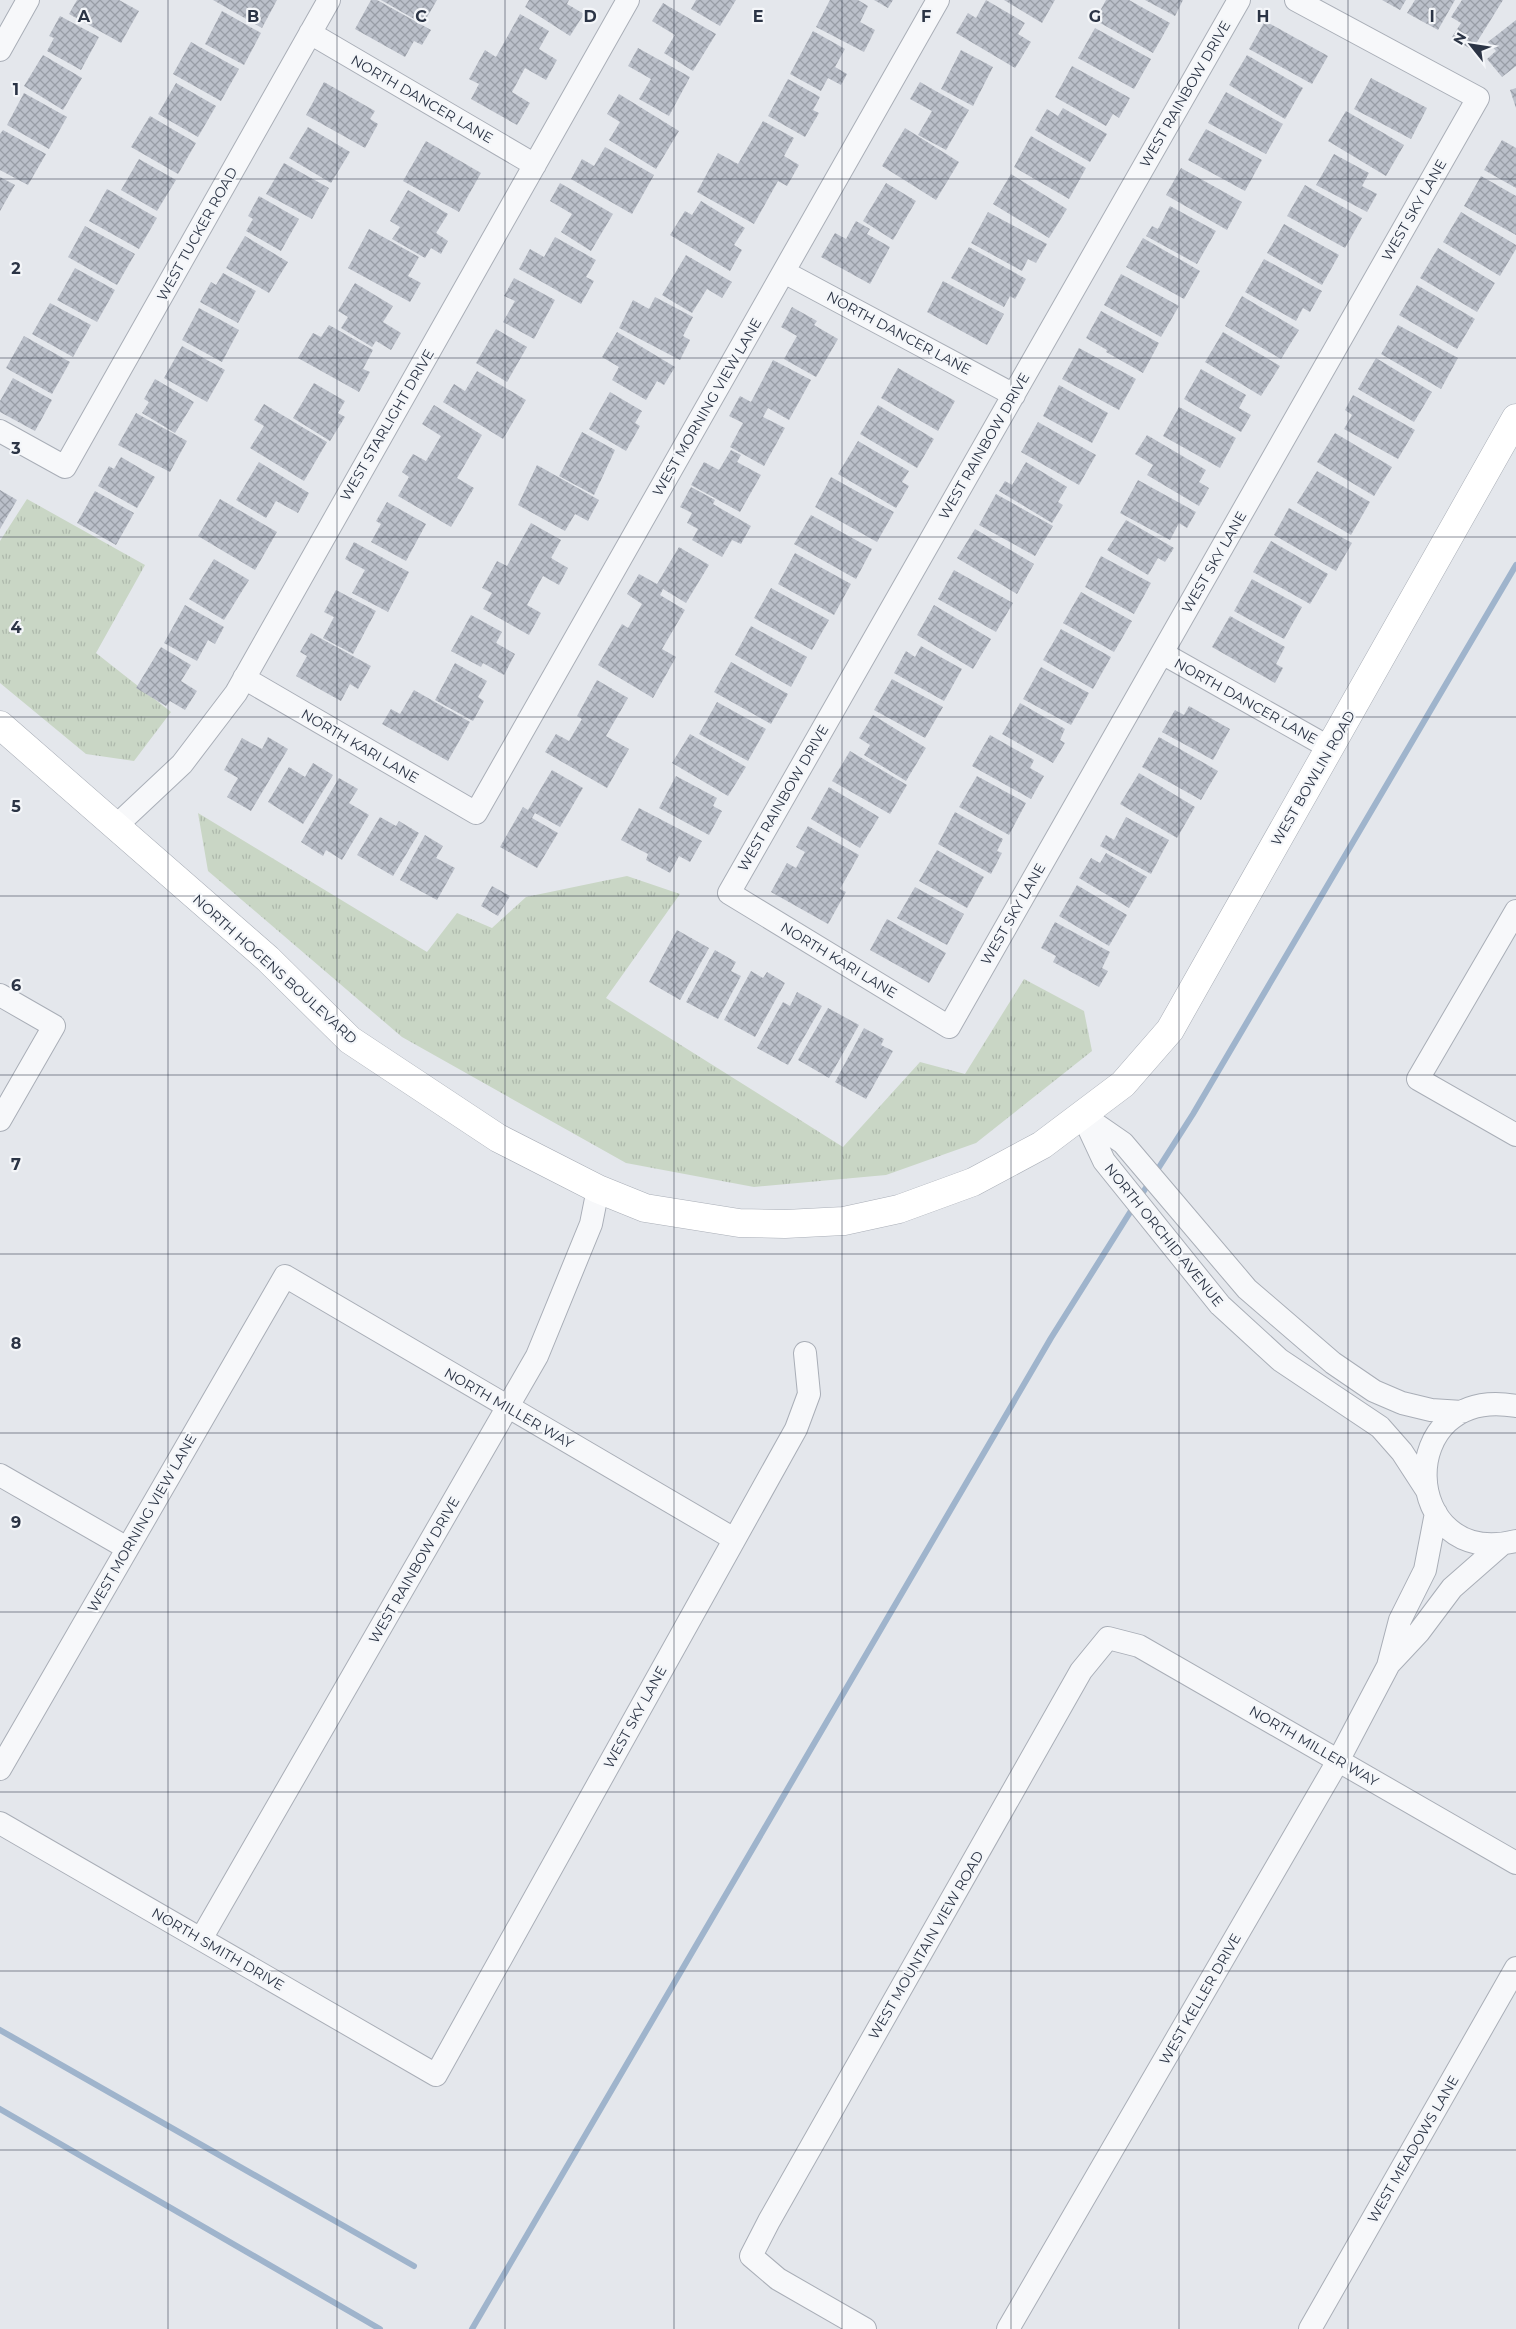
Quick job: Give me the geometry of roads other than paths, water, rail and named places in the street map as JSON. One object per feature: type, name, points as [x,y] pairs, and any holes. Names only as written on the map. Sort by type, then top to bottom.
[{"type":"street","points":[[0,50],[28,0]]},
{"type":"street","name":"WEST TUCKER ROAD","points":[[0,430],[65,467],[329,0]]},
{"type":"street","name":"WEST STARLIGHT DRIVE","points":[[116,826],[182,764],[236,693],[628,0]]},
{"type":"street","name":"WEST MORNING VIEW LANE","points":[[476,814],[938,0]]},
{"type":"street","name":"WEST RAINBOW DRIVE","points":[[729,893],[1239,0]]},
{"type":"street","name":"WEST SKY LANE","points":[[949,1027],[1478,98],[1296,0]]},
{"type":"street","name":"NORTH DANCER LANE","points":[[310,34],[535,165]]},
{"type":"street","name":"NORTH DANCER LANE","points":[[784,272],[1014,395]]},
{"type":"street","name":"WEST BOWLIN ROAD","points":[[1084,1116],[1123,1084],[1170,1030],[1516,418]]},
{"type":"street","name":"NORTH DANCER LANE","points":[[1162,653],[1330,748]]},
{"type":"street","name":"NORTH KARI LANE","points":[[244,678],[476,814]]},
{"type":"street","name":"NORTH HOGENS BOULEVARD","points":[[0,726],[268,959],[350,1040],[498,1138],[598,1189],[644,1208],[739,1222],[786,1224],[844,1221],[899,1209],[973,1182],[1042,1146],[1084,1116]]},
{"type":"street","name":"NORTH KARI LANE","points":[[729,893],[949,1027]]},
{"type":"street","points":[[1516,911],[1418,1079],[1516,1136]]},
{"type":"street","points":[[0,995],[54,1026],[0,1120]]},
{"type":"street","name":"NORTH ORCHID AVENUE","points":[[1084,1116],[1123,1143],[1247,1289],[1333,1363],[1374,1391],[1402,1403],[1431,1410],[1462,1412]]},
{"type":"street","name":"NORTH ORCHID AVENUE","points":[[1084,1116],[1104,1161],[1220,1305],[1280,1360],[1380,1427],[1402,1452],[1426,1490]]},
{"type":"street","name":"WEST RAINBOW DRIVE","points":[[201,1939],[537,1356],[591,1224],[598,1189]]},
{"type":"street","name":"WEST MORNING VIEW LANE","points":[[0,1769],[284,1276]]},
{"type":"street","name":"NORTH MILLER WAY","points":[[284,1276],[734,1539]]},
{"type":"street","name":"WEST SKY LANE","points":[[436,2075],[796,1429],[809,1394],[805,1353]]},
{"type":"street","points":[[1508,1543],[1482,1544],[1464,1538],[1448,1528],[1436,1513],[1426,1490],[1425,1467],[1431,1444],[1444,1426],[1462,1412],[1479,1405],[1507,1405],[1516,1388]]},
{"type":"street","points":[[0,1476],[128,1548]]},
{"type":"street","name":"WEST KELLER DRIVE","points":[[1008,2329],[1338,1761],[1388,1666],[1400,1620],[1425,1570],[1436,1513]]},
{"type":"street","name":"WEST KELLER DRIVE","points":[[1388,1666],[1419,1632],[1452,1588],[1508,1543]]},
{"type":"street","name":"NORTH MILLER WAY","points":[[1108,1638],[1140,1646],[1516,1863]]},
{"type":"street","name":"WEST MOUNTAIN VIEW ROAD","points":[[865,2329],[778,2279],[751,2256],[769,2221],[1081,1671],[1108,1638]]},
{"type":"street","name":"NORTH SMITH DRIVE","points":[[0,1823],[436,2075]]},
{"type":"street","name":"WEST MEADOWS LANE","points":[[1310,2329],[1516,1968]]},
{"type":"waterway","points":[[1140,1197],[1193,1114],[1516,565]]},
{"type":"waterway","points":[[472,2329],[1051,1338],[1134,1206]]},
{"type":"waterway","points":[[0,2030],[414,2266]]},
{"type":"waterway","points":[[0,2109],[380,2329]]}]
